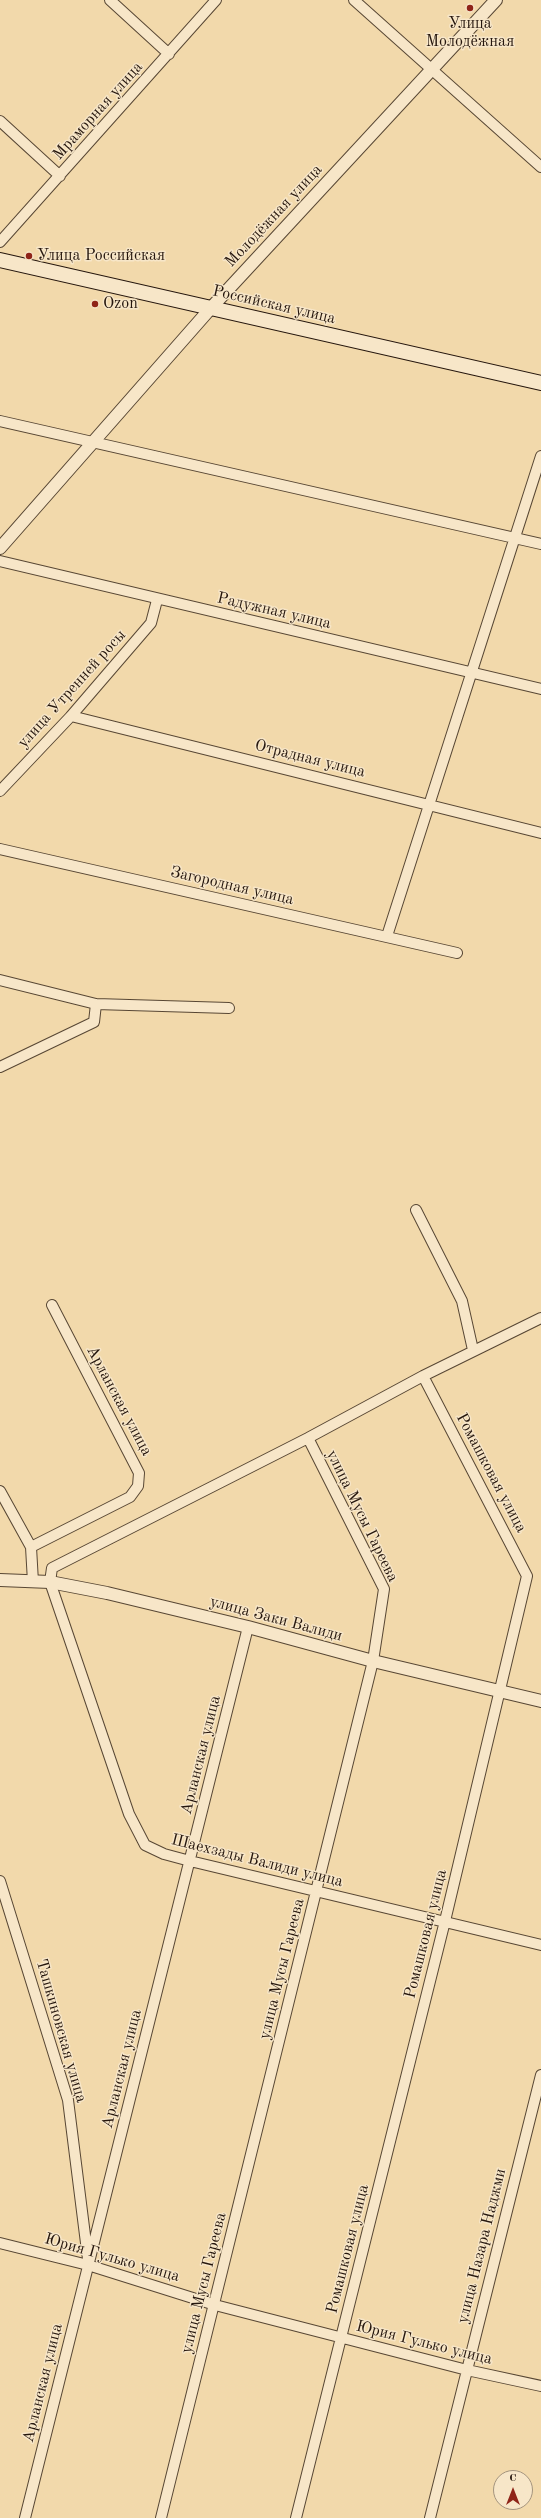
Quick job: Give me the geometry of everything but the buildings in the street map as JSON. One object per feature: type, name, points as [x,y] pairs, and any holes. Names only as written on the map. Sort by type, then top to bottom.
[{"type":"main road","name":"Российская улица","points":[[0,260],[541,383]]},
{"type":"street","points":[[110,0],[169,54]]},
{"type":"street","name":"Мраморная улица","points":[[0,242],[216,0]]},
{"type":"street","points":[[354,0],[541,167]]},
{"type":"street","name":"Молодёжная улица","points":[[0,548],[210,308],[496,0]]},
{"type":"street","points":[[0,121],[60,176]]},
{"type":"street","points":[[0,421],[541,544]]},
{"type":"street","points":[[388,936],[541,456]]},
{"type":"street","name":"Радужная улица","points":[[0,562],[541,689]]},
{"type":"street","name":"улица Утренней росы","points":[[0,791],[71,716],[151,623],[158,600]]},
{"type":"street","name":"Отрадная улица","points":[[71,716],[541,832]]},
{"type":"street","name":"Загородная улица","points":[[0,849],[458,953]]},
{"type":"street","points":[[0,980],[96,1004],[229,1008]]},
{"type":"street","points":[[0,1067],[94,1022],[96,1004]]},
{"type":"street","points":[[416,1210],[462,1302],[473,1350]]},
{"type":"street","name":"Арланская улица","points":[[31,1547],[130,1497],[138,1486],[139,1473],[52,1305]]},
{"type":"street","points":[[50,1582],[52,1568],[308,1438],[473,1350],[541,1318]]},
{"type":"street","name":"Ромашковая улица","points":[[296,2518],[445,1921],[528,1576],[423,1376]]},
{"type":"street","name":"улица Мусы Гареева","points":[[161,2518],[215,2305],[373,1661],[384,1589],[308,1438]]},
{"type":"street","points":[[0,1490],[31,1547],[33,1582]]},
{"type":"street","name":"улица Заки Валиди","points":[[0,1580],[50,1582],[248,1627],[373,1661],[541,1701]]},
{"type":"street","name":"Шаехзады Валиди улица","points":[[50,1582],[129,1814],[145,1845],[164,1854],[190,1861],[541,1945]]},
{"type":"street","name":"Арланская улица","points":[[25,2518],[248,1627]]},
{"type":"street","name":"Ташкиновская улица","points":[[0,1881],[68,2100],[88,2265]]},
{"type":"street","name":"улица Назара Наджми","points":[[430,2518],[541,2075]]},
{"type":"street","name":"Юрия Гулько улица","points":[[0,2243],[88,2265],[215,2305],[467,2370],[541,2386]]},
{"type":"place","name":"Улица Молодёжная","points":[[470,8]]},
{"type":"place","name":"Улица Российская","points":[[29,256]]},
{"type":"place","name":"Ozon","points":[[95,304]]}]
